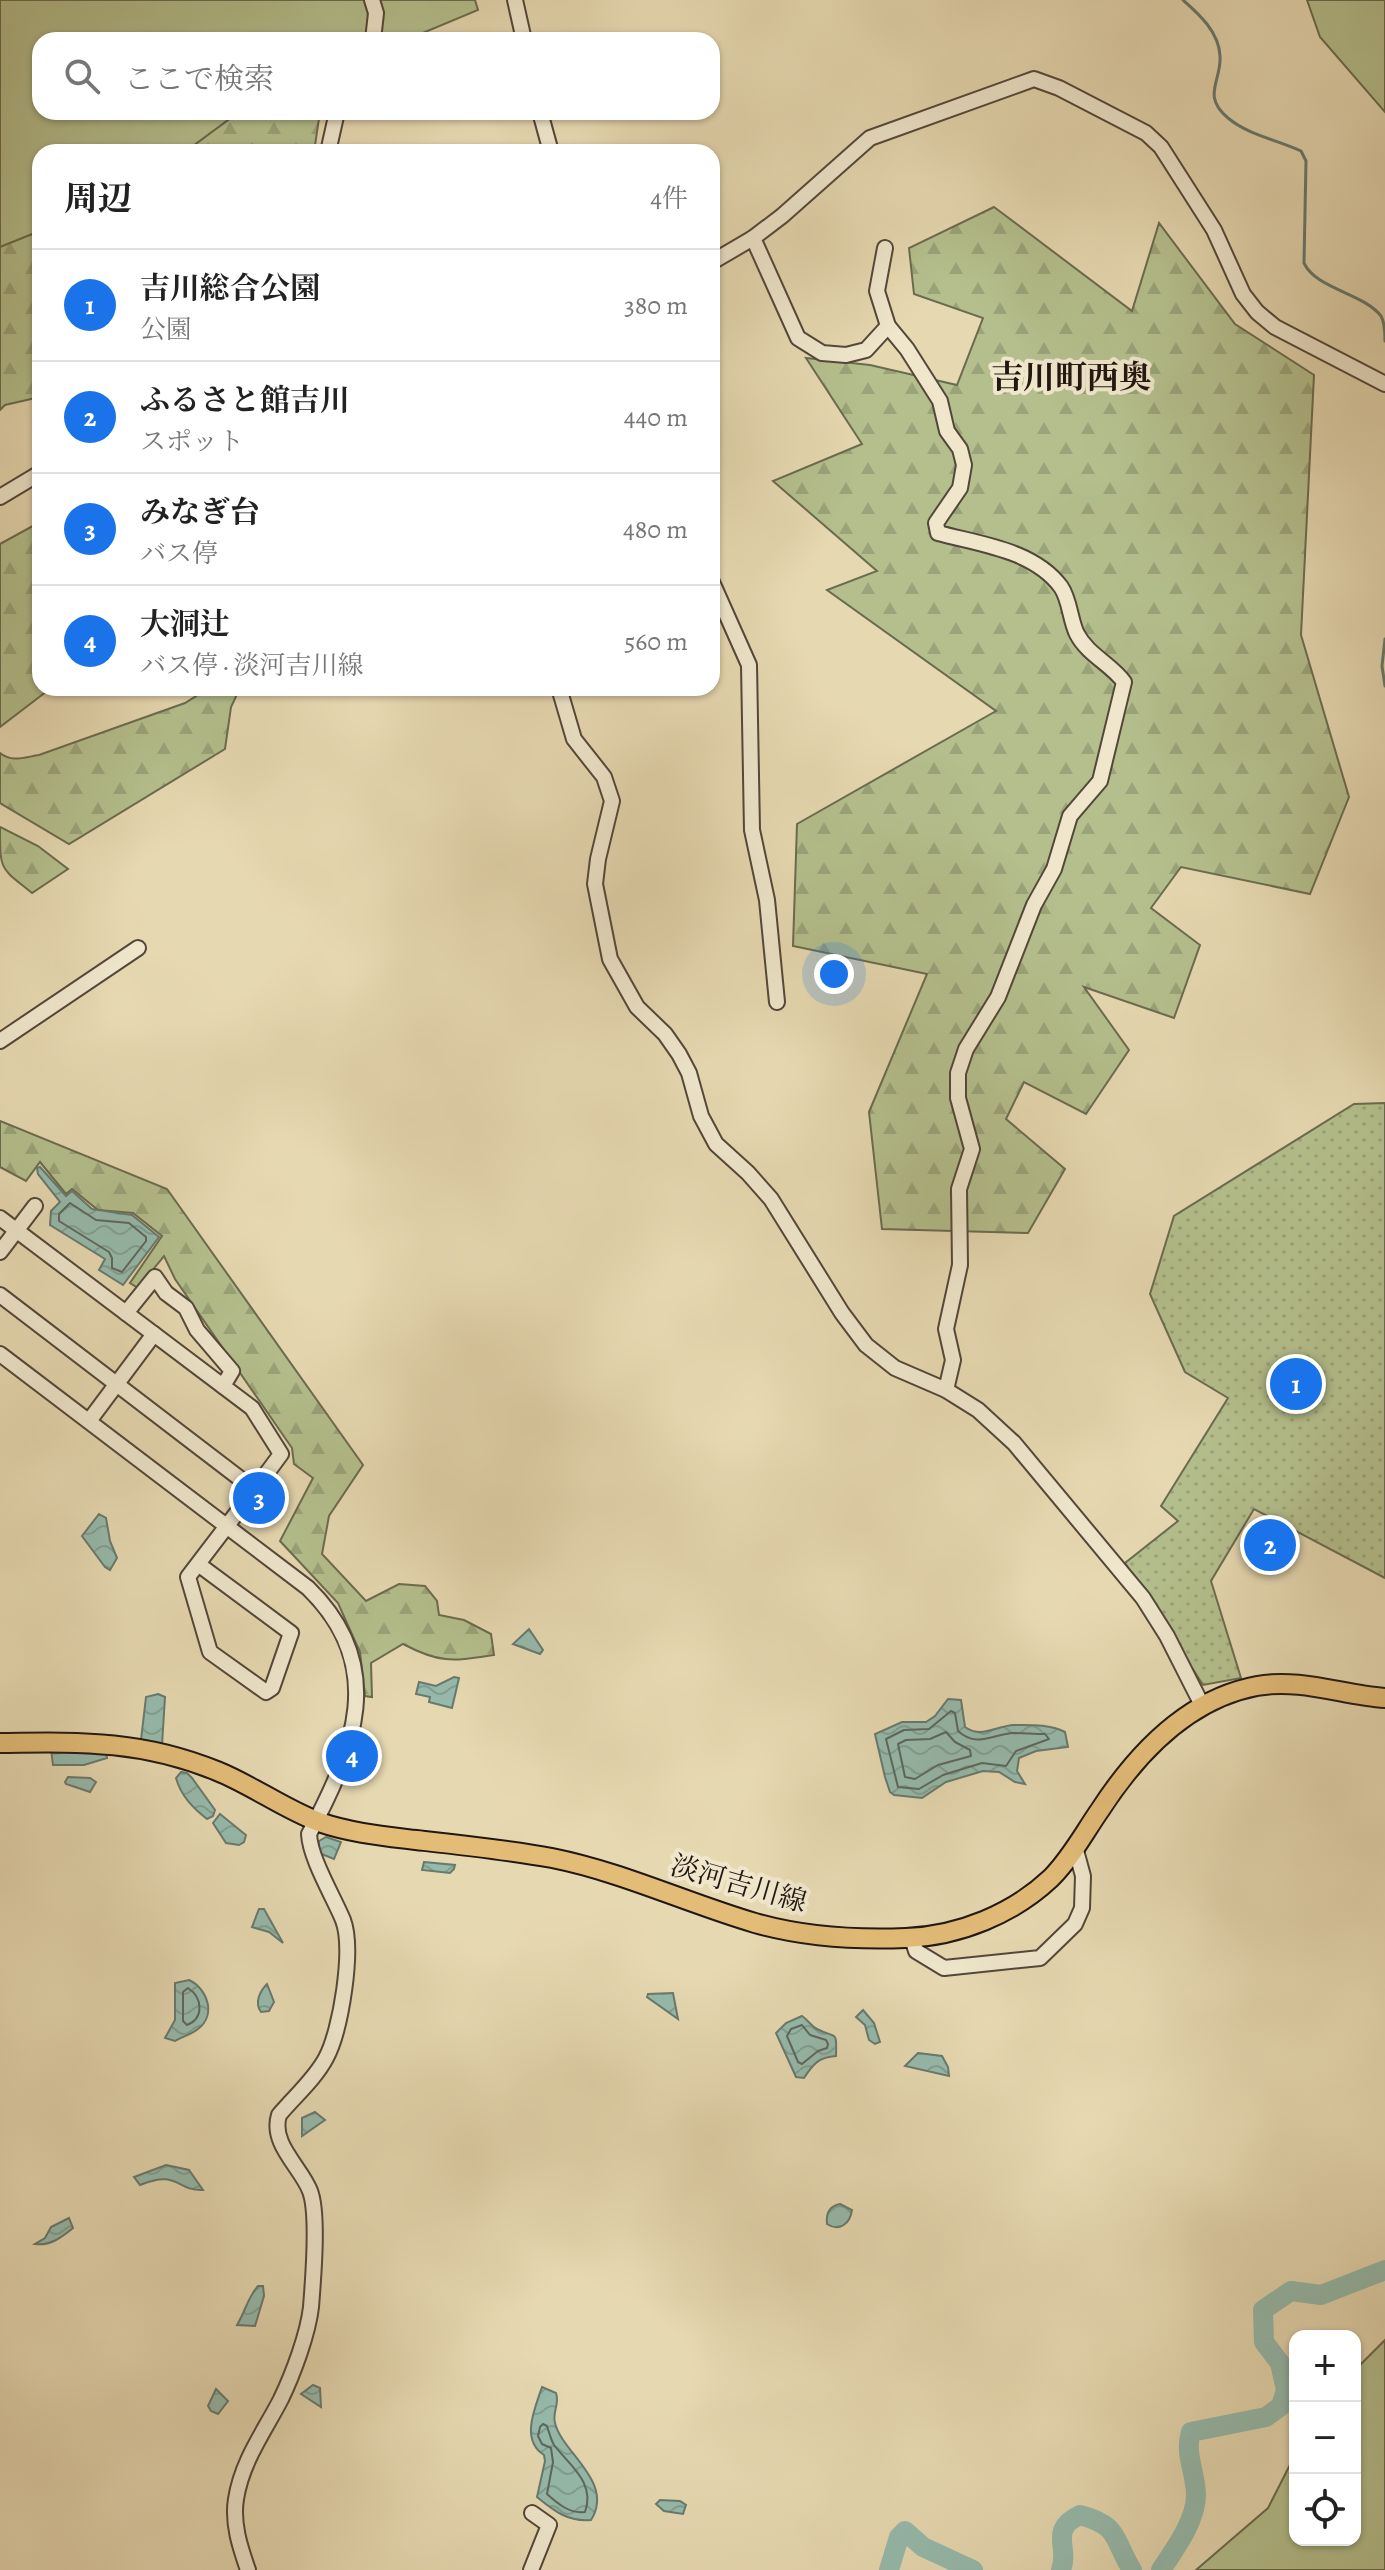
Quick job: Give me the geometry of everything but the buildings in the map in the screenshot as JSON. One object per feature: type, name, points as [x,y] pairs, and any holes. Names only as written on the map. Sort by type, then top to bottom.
[{"type":"main road","name":"淡河吉川線","points":[[0,1743],[92,1742],[156,1750],[243,1782],[316,1821],[367,1835],[585,1865],[769,1926],[854,1939],[912,1938],[973,1925],[1003,1913],[1027,1898],[1051,1878],[1073,1851],[1101,1807],[1137,1761],[1178,1721],[1202,1705],[1229,1693],[1273,1684],[1311,1686],[1385,1698]]},
{"type":"street","points":[[372,0],[376,13],[374,32]]},
{"type":"street","points":[[515,0],[522,32]]},
{"type":"street","points":[[720,257],[782,216],[870,138],[1002,88],[1041,80],[1154,139],[1214,230],[1243,294],[1257,312],[1275,327],[1385,384]]},
{"type":"street","points":[[330,144],[335,120]]},
{"type":"street","points":[[542,120],[549,144]]},
{"type":"street","points":[[753,238],[798,338],[822,353],[846,355],[866,350],[888,326]]},
{"type":"street","points":[[885,248],[877,291],[888,326],[907,349],[940,401],[947,431],[960,449],[964,465],[960,488],[936,523],[938,533],[1021,556],[1040,568],[1062,588],[1077,635],[1098,660],[1124,682],[1100,781],[1070,816],[1054,869],[1034,905],[998,997],[966,1049],[958,1073],[958,1098],[972,1149],[959,1189],[960,1265],[946,1329],[953,1360],[946,1390]]},
{"type":"street","points":[[0,497],[32,478]]},
{"type":"street","points":[[720,600],[749,665],[752,830],[767,900],[777,1002]]},
{"type":"street","points":[[561,696],[574,739],[604,777],[612,801],[595,884],[610,959],[637,1007],[665,1034],[679,1054],[689,1073],[701,1116],[716,1144],[771,1199],[842,1313],[866,1345],[895,1368],[946,1390],[978,1410],[1014,1443],[1143,1598],[1167,1636],[1202,1705]]},
{"type":"street","points":[[0,1041],[138,948]]},
{"type":"street","points":[[0,1252],[35,1206]]},
{"type":"street","points":[[0,1218],[252,1408],[281,1454],[188,1577],[210,1652],[266,1692],[272,1688],[291,1633],[198,1564]]},
{"type":"street","points":[[126,1313],[155,1277],[166,1293],[186,1308],[197,1330],[232,1371],[223,1386]]},
{"type":"street","points":[[0,1295],[255,1490]]},
{"type":"street","points":[[89,1421],[154,1334]]},
{"type":"street","points":[[0,1354],[323,1603],[340,1627],[354,1670],[356,1717],[349,1747],[309,1834],[309,1843],[345,1925],[348,1945],[334,2041],[324,2062],[279,2115],[276,2123],[281,2144],[310,2191],[314,2212],[311,2308],[282,2397],[252,2447],[236,2498],[236,2525],[248,2570]]},
{"type":"street","points":[[912,1938],[916,1951],[944,1968],[1040,1958],[1075,1924],[1082,1908],[1083,1876],[1077,1854],[1073,1851]]},
{"type":"street","points":[[531,2570],[549,2525],[532,2513]]},
{"type":"green space","points":[[0,0],[475,0],[478,10],[425,32],[32,32],[32,120],[228,120],[196,144],[32,144],[32,234],[0,247]]},
{"type":"green space","points":[[1307,0],[1385,0],[1385,112],[1320,37]]},
{"type":"green space","points":[[228,120],[319,120],[315,144],[196,144]]},
{"type":"green space","points":[[994,207],[1132,311],[1159,223],[1235,324],[1314,375],[1301,635],[1349,797],[1310,894],[1181,867],[1151,908],[1200,945],[1174,1018],[1084,987],[1129,1050],[1086,1114],[1024,1082],[1006,1119],[1065,1169],[1028,1233],[882,1229],[869,1112],[927,974],[793,946],[797,824],[996,711],[827,590],[877,571],[773,481],[862,444],[806,358],[870,365],[957,385],[983,318],[914,294],[909,248]]},
{"type":"green space","points":[[32,234],[32,399],[5,405],[0,410],[0,247]]},
{"type":"green space","points":[[32,526],[32,696],[41,696],[0,727],[0,544]]},
{"type":"green space","points":[[196,696],[236,696],[231,707],[225,749],[69,844],[0,803],[0,753],[14,759],[39,755],[185,703]]},
{"type":"green space","points":[[0,827],[38,846],[68,869],[32,893],[4,867],[0,853]]},
{"type":"green space","points":[[1385,1103],[1385,1578],[1254,1509],[1211,1581],[1241,1678],[1203,1685],[1125,1563],[1178,1521],[1161,1506],[1228,1398],[1185,1372],[1150,1294],[1174,1216],[1354,1104]]},
{"type":"green space","points":[[0,1121],[167,1189],[363,1465],[329,1516],[322,1554],[366,1601],[399,1584],[425,1586],[437,1601],[439,1615],[464,1620],[491,1634],[494,1655],[468,1659],[438,1658],[403,1644],[371,1663],[372,1697],[365,1696],[360,1652],[338,1603],[280,1541],[313,1478],[294,1464],[292,1448],[175,1279],[164,1256],[138,1288],[130,1283],[162,1236],[133,1213],[98,1210],[72,1189],[66,1194],[40,1162],[26,1181],[0,1167]]},
{"type":"green space","points":[[1385,2340],[1385,2570],[1196,2570],[1268,2508],[1289,2467],[1289,2546],[1361,2546],[1361,2364]]},
{"type":"water","points":[[40,1167],[66,1196],[72,1191],[92,1209],[132,1215],[159,1237],[123,1285],[99,1270],[105,1259],[50,1225],[51,1211],[60,1202],[38,1174],[37,1168]]},
{"type":"water","points":[[99,1514],[106,1518],[117,1558],[110,1570],[82,1536]]},
{"type":"water","points":[[529,1629],[543,1650],[540,1654],[513,1644]]},
{"type":"water","points":[[454,1677],[459,1678],[452,1708],[429,1702],[430,1697],[416,1694],[419,1682],[436,1686]]},
{"type":"water","points":[[158,1694],[165,1697],[162,1745],[141,1740],[146,1697]]},
{"type":"water","points":[[948,1699],[961,1700],[965,1727],[971,1730],[983,1732],[1014,1725],[1046,1726],[1065,1732],[1068,1747],[1036,1751],[1019,1758],[1017,1771],[1025,1784],[999,1772],[983,1771],[946,1782],[922,1798],[894,1795],[885,1777],[875,1734],[902,1722],[926,1722]]},
{"type":"water","points":[[51,1749],[106,1750],[107,1758],[84,1765],[53,1765]]},
{"type":"water","points":[[181,1772],[192,1778],[215,1810],[213,1816],[207,1819],[184,1796],[176,1778]]},
{"type":"water","points":[[68,1777],[90,1778],[96,1782],[90,1792],[66,1784]]},
{"type":"water","points":[[220,1814],[246,1835],[244,1842],[239,1845],[226,1843],[213,1823]]},
{"type":"water","points":[[326,1837],[341,1842],[334,1859],[319,1853],[319,1841]]},
{"type":"water","points":[[424,1862],[455,1865],[450,1873],[422,1870]]},
{"type":"water","points":[[259,1909],[264,1909],[283,1943],[269,1932],[252,1927]]},
{"type":"water","points":[[189,1980],[205,1995],[207,2017],[190,2034],[175,2041],[165,2038],[175,2020],[175,1983]]},
{"type":"water","points":[[267,1984],[274,2002],[269,2011],[261,2012],[259,1997]]},
{"type":"water","points":[[673,1993],[678,2019],[647,1997],[648,1994]]},
{"type":"water","points":[[863,2010],[874,2023],[880,2042],[875,2044],[869,2040],[865,2025],[856,2017]]},
{"type":"water","points":[[802,2016],[815,2028],[834,2036],[836,2042],[836,2056],[817,2062],[804,2078],[796,2077],[776,2033],[786,2023]]},
{"type":"water","points":[[918,2053],[942,2056],[949,2076],[905,2066]]},
{"type":"water","points":[[315,2112],[325,2120],[302,2136],[302,2118]]},
{"type":"water","points":[[166,2165],[189,2170],[203,2190],[162,2179],[140,2185],[134,2177]]},
{"type":"water","points":[[840,2204],[852,2210],[849,2219],[840,2227],[827,2224],[831,2209]]},
{"type":"water","points":[[69,2218],[73,2228],[69,2232],[50,2242],[35,2244],[45,2238],[51,2227]]},
{"type":"water","points":[[258,2286],[263,2286],[264,2296],[255,2326],[237,2325],[252,2295]]},
{"type":"water","points":[[313,2385],[320,2388],[321,2407],[301,2394]]},
{"type":"water","points":[[542,2387],[556,2393],[555,2423],[592,2481],[597,2506],[591,2520],[568,2517],[537,2497],[545,2461],[533,2441],[531,2423]]},
{"type":"water","points":[[216,2389],[228,2401],[218,2414],[208,2406]]},
{"type":"water","points":[[660,2500],[680,2501],[686,2505],[683,2514],[664,2511],[656,2504]]},
{"type":"waterway","points":[[1183,0],[1212,31],[1219,47],[1220,65],[1214,95],[1220,110],[1245,129],[1301,151],[1306,161],[1304,263],[1319,279],[1373,308],[1381,316],[1385,341]]},
{"type":"waterway","points":[[1385,639],[1382,666],[1385,686]]},
{"type":"waterway","points":[[1161,2570],[1183,2535],[1195,2505],[1189,2448],[1191,2432],[1266,2417],[1281,2406],[1286,2390],[1280,2363],[1264,2342],[1263,2310],[1291,2291],[1321,2295],[1385,2270]]},
{"type":"waterway","points":[[1061,2570],[1062,2533],[1070,2521],[1080,2515],[1109,2529],[1132,2570]]},
{"type":"waterway","points":[[889,2570],[899,2537],[905,2531],[923,2547],[973,2570]]},
{"type":"place","name":"吉川総合公園","points":[[1296,1384]]},
{"type":"place","name":"みなぎ台","points":[[259,1498]]},
{"type":"place","name":"ふるさと館吉川","points":[[1270,1545]]},
{"type":"place","name":"大洞辻","points":[[352,1756]]},
{"type":"district","name":"吉川町西奥","points":[[1071,377]]}]
